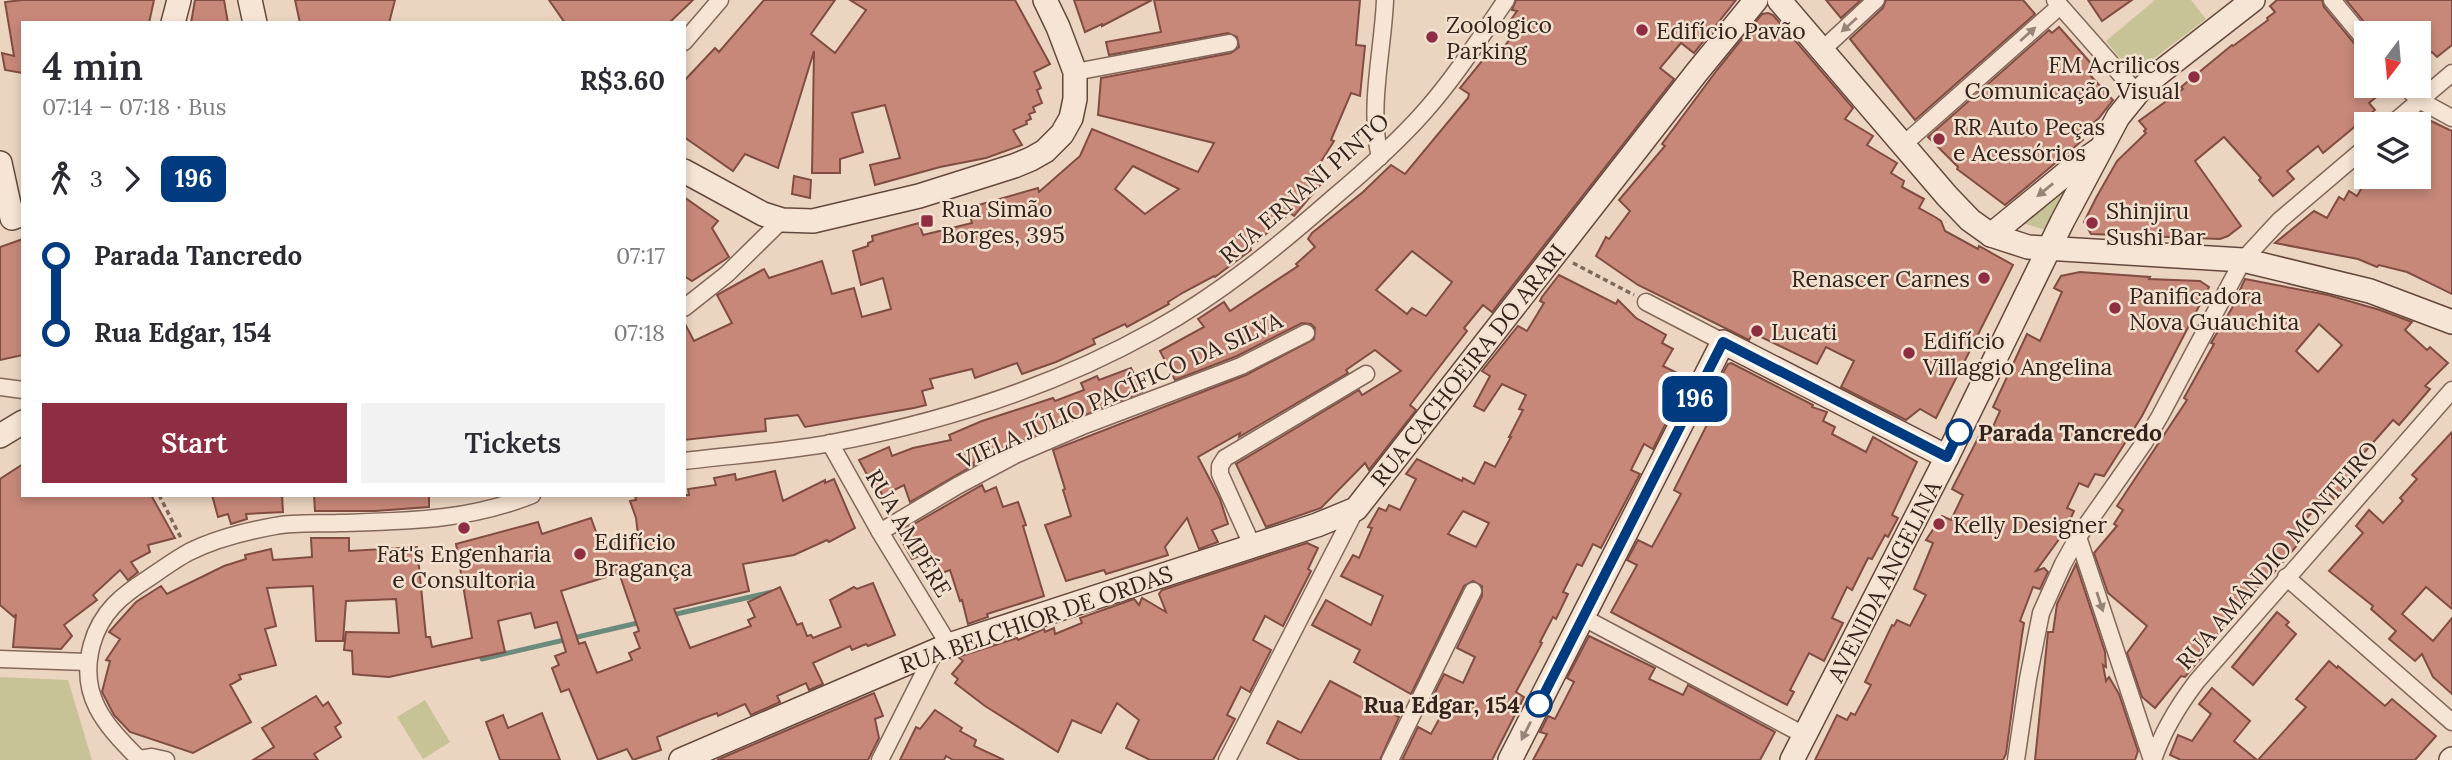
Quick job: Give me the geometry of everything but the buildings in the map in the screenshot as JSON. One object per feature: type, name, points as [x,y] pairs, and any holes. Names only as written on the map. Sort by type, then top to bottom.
[{"type":"street","points":[[173,21],[178,0]]},
{"type":"street","points":[[250,0],[255,21]]},
{"type":"street","points":[[686,40],[720,0]]},
{"type":"street","points":[[686,172],[764,214],[813,222],[919,196],[1031,159],[1057,141],[1066,127],[1075,99],[1074,72],[1045,0]]},
{"type":"street","points":[[1380,157],[1375,112],[1385,0]]},
{"type":"street","name":"RUA ERNANI PINTO","points":[[686,461],[830,443],[973,407],[1042,384],[1103,358],[1166,324],[1248,269],[1380,157],[1425,111],[1467,58],[1506,0]]},
{"type":"street","name":"RUA CACHOEIRA DO ARARI","points":[[1227,760],[1356,509],[1756,0]]},
{"type":"street","points":[[1779,0],[1947,196],[1991,235],[2010,243],[2048,250],[2243,260],[2370,291],[2452,322]]},
{"type":"street","points":[[1822,50],[1877,0]]},
{"type":"street","name":"AVENIDA ANGELINA","points":[[1792,760],[1947,457],[2048,250],[2118,117],[2137,93],[2158,74],[2253,0]]},
{"type":"street","points":[[2332,0],[2354,27]]},
{"type":"street","points":[[1904,145],[2058,3],[2137,93]]},
{"type":"street","points":[[1074,72],[1229,43]]},
{"type":"street","points":[[2407,112],[2452,73]]},
{"type":"street","points":[[2418,98],[2452,118]]},
{"type":"street","points":[[1991,235],[2069,171],[2100,150]]},
{"type":"street","points":[[2016,760],[2041,613],[2078,537],[2160,416],[2243,260],[2280,220],[2354,157]]},
{"type":"street","points":[[0,163],[12,218]]},
{"type":"street","points":[[686,305],[727,274],[782,219]]},
{"type":"street","points":[[1646,302],[1947,457]]},
{"type":"street","name":"VIELA JÚLIO PACÍFICO DA SILVA","points":[[880,533],[957,485],[1015,455],[1085,425],[1241,366],[1306,333]]},
{"type":"street","points":[[1510,760],[1723,342]]},
{"type":"street","points":[[1252,545],[1220,474],[1220,466],[1225,458],[1366,374]]},
{"type":"street","points":[[0,387],[21,390]]},
{"type":"street","name":"RUA AMÂNDIO MONTEIRO","points":[[2152,760],[2174,713],[2197,681],[2452,390]]},
{"type":"street","points":[[1,433],[21,423]]},
{"type":"street","name":"RUA AMPÉRE","points":[[830,443],[942,648]]},
{"type":"street","points":[[166,760],[152,757],[138,759],[103,720],[88,682],[87,662],[101,620],[128,591],[189,552],[241,534],[278,525],[429,520],[474,514],[525,497]]},
{"type":"street","name":"RUA BELCHIOR DE ORDAS","points":[[681,760],[942,648],[1317,525],[1356,509]]},
{"type":"street","points":[[2078,537],[2152,760]]},
{"type":"street","points":[[2287,577],[2452,722]]},
{"type":"street","points":[[1390,760],[1473,591]]},
{"type":"street","points":[[1584,618],[1804,735]]},
{"type":"street","points":[[880,760],[942,648]]},
{"type":"street","points":[[0,659],[87,662]]},
{"type":"path","points":[[1555,254],[1646,302]]},
{"type":"path","points":[[160,497],[189,552]]},
{"type":"shaded area","points":[[2155,0],[2191,0],[2206,19],[2133,74],[2106,41]]},
{"type":"shaded area","points":[[2075,174],[2046,230],[2022,223]]},
{"type":"shaded area","points":[[0,677],[68,680],[92,760],[0,760]]},
{"type":"shaded area","points":[[425,700],[450,742],[423,759],[397,717]]},
{"type":"waterway","points":[[672,615],[772,592]]},
{"type":"waterway","points":[[482,659],[642,622]]},
{"type":"bus line","name":"196","points":[[1539,704],[1723,342],[1947,457],[1959,432]]},
{"type":"place","name":"Edifício Pavão","points":[[1642,30]]},
{"type":"place","name":"Zoologico Parking","points":[[1432,37]]},
{"type":"place","name":"FM Acrilicos Comunicação Visual","points":[[2194,77]]},
{"type":"place","name":"RR Auto Peças e Acessórios","points":[[1939,139]]},
{"type":"place","name":"Rua Simão Borges, 395","points":[[927,221]]},
{"type":"place","name":"Shinjiru Sushi Bar","points":[[2092,223]]},
{"type":"place","name":"Renascer Carnes","points":[[1984,278]]},
{"type":"place","name":"Panificadora Nova Guauchita","points":[[2115,308]]},
{"type":"place","name":"Lucati","points":[[1757,331]]},
{"type":"place","name":"Edifício Villaggio Angelina","points":[[1909,353]]},
{"type":"place","name":"Parada Tancredo","points":[[1959,432]]},
{"type":"place","name":"Kelly Designer","points":[[1939,524]]},
{"type":"place","name":"Fat's Engenharia e Consultoria","points":[[464,528]]},
{"type":"place","name":"Edifício Bragança","points":[[580,554]]},
{"type":"place","name":"Rua Edgar, 154","points":[[1539,704]]}]
